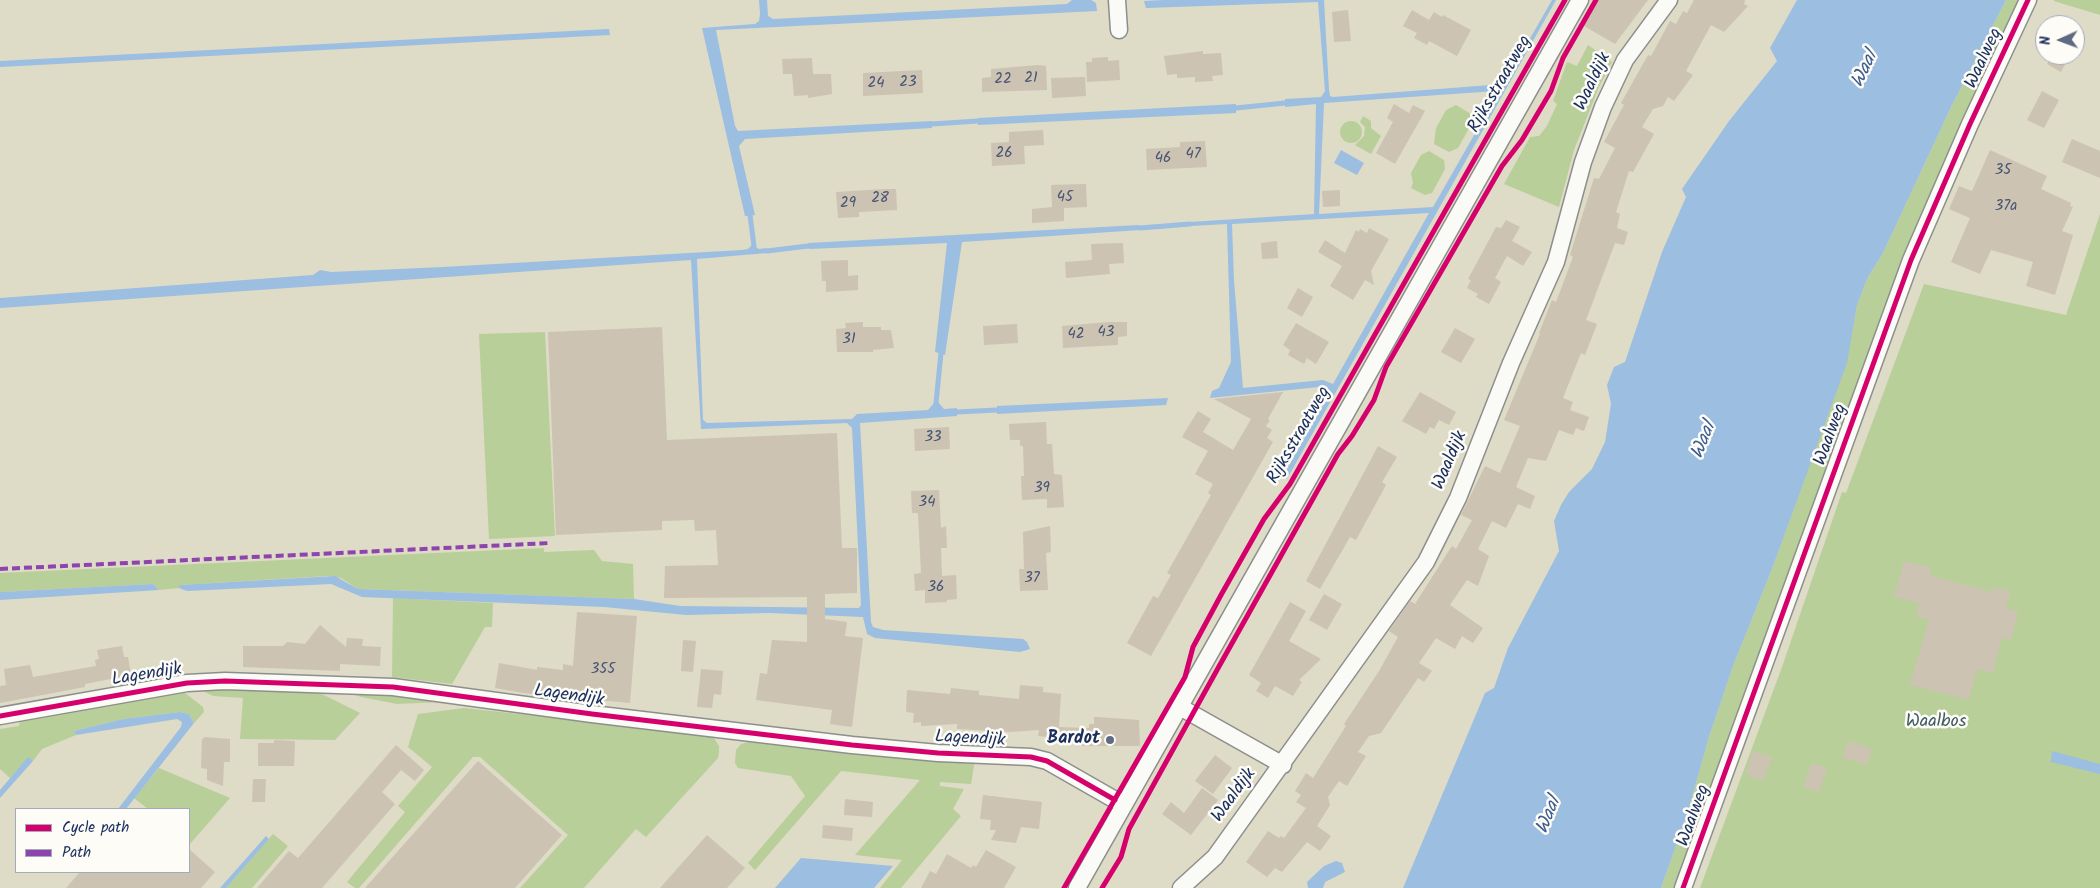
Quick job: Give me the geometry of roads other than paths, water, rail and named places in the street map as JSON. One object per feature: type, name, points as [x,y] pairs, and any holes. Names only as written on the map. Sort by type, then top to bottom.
[{"type":"street","points":[[1117,0],[1119,30]]},
{"type":"street","name":"Rijksstraatweg","points":[[1078,888],[1580,0]]},
{"type":"street","name":"Waaldijk","points":[[1181,888],[1215,857],[1283,765],[1426,562],[1458,498],[1511,362],[1556,262],[1583,162],[1603,107],[1625,60],[1669,0]]},
{"type":"street","name":"Waalweg","points":[[1684,888],[1911,260],[1970,124],[2028,0]]},
{"type":"street","name":"Lagendijk","points":[[0,716],[187,683],[225,681],[393,687],[592,714],[852,745],[938,753],[1031,757],[1047,761],[1124,805]]},
{"type":"street","points":[[1180,707],[1283,765]]},
{"type":"water","points":[[759,0],[767,0],[768,16],[773,19],[1067,4],[1072,0],[1091,0],[1096,3],[1097,11],[716,30],[735,126],[738,131],[932,121],[932,128],[745,139],[739,146],[755,215],[745,216],[702,28],[755,24],[759,21]]},
{"type":"water","points":[[1324,0],[1329,90],[1330,96],[1333,97],[1504,84],[1552,0],[1556,0],[1287,479],[1283,476],[1325,402],[1326,392],[1319,387],[1210,398],[1212,391],[1219,388],[1231,362],[1227,224],[1190,226],[1190,222],[1314,214],[1316,104],[1285,107],[1285,99],[1321,97],[1325,91],[1318,2],[1146,8],[1144,1]],"holes":[[[1496,91],[1497,95],[1433,207],[1319,214],[1324,103]],[[1429,213],[1333,384],[1323,380],[1243,388],[1234,281],[1232,224]]]},
{"type":"water","name":"Waal","points":[[1797,0],[2006,0],[1952,105],[1883,253],[1868,277],[1857,305],[1847,363],[1772,569],[1733,666],[1709,737],[1687,815],[1661,888],[1403,888],[1485,693],[1494,688],[1508,648],[1559,551],[1554,521],[1561,505],[1569,492],[1592,469],[1605,442],[1611,404],[1607,385],[1614,367],[1625,362],[1662,252],[1686,197],[1682,189],[1729,121],[1777,61],[1770,48]]},
{"type":"water","points":[[609,29],[610,35],[0,67],[0,61]]},
{"type":"water","points":[[1236,104],[1236,113],[978,125],[978,118]]},
{"type":"water","points":[[1341,150],[1364,163],[1357,175],[1334,163]]},
{"type":"water","points":[[1139,225],[1140,230],[962,242],[945,355],[935,352],[947,243],[809,249],[808,243]]},
{"type":"water","points":[[752,245],[759,249],[767,248],[767,253],[697,259],[703,420],[707,423],[852,419],[857,414],[928,410],[934,403],[938,402],[944,409],[957,408],[957,416],[860,423],[871,622],[873,627],[883,630],[1023,639],[1027,642],[1030,649],[1020,652],[875,638],[867,634],[863,617],[770,613],[686,615],[604,607],[362,597],[331,584],[187,591],[179,588],[179,585],[335,576],[358,589],[634,599],[680,606],[859,608],[861,605],[852,428],[847,423],[701,429],[691,260],[0,308],[0,298],[313,275],[320,270],[331,272],[443,267],[742,250],[748,249]]},
{"type":"water","points":[[1168,398],[1166,405],[997,414],[997,406]]},
{"type":"water","points":[[153,584],[159,590],[0,600],[0,592]]},
{"type":"water","points":[[180,712],[189,714],[194,723],[127,808],[119,808],[181,727],[182,722],[177,719],[76,735],[74,731],[123,719]]},
{"type":"water","points":[[2052,751],[2100,764],[2100,774],[2051,762]]},
{"type":"water","points":[[28,757],[33,761],[0,798],[0,790]]},
{"type":"water","points":[[266,836],[269,839],[226,888],[220,888]]},
{"type":"water","points":[[801,858],[893,866],[874,888],[775,888]]},
{"type":"water","points":[[1336,861],[1342,863],[1345,872],[1325,882],[1323,888],[1308,888],[1307,882],[1324,866]]},
{"type":"waterway","points":[[1236,108],[1285,103]]},
{"type":"waterway","points":[[932,124],[978,121]]},
{"type":"waterway","points":[[750,215],[754,246]]},
{"type":"waterway","points":[[1140,228],[1190,224]]},
{"type":"waterway","points":[[767,251],[808,246]]},
{"type":"waterway","points":[[936,403],[941,353]]},
{"type":"waterway","points":[[957,412],[997,410]]},
{"type":"place","name":"Bardot","points":[[1110,740]]},
{"type":"park label","name":"Waalbos","points":[[1936,723]]}]
